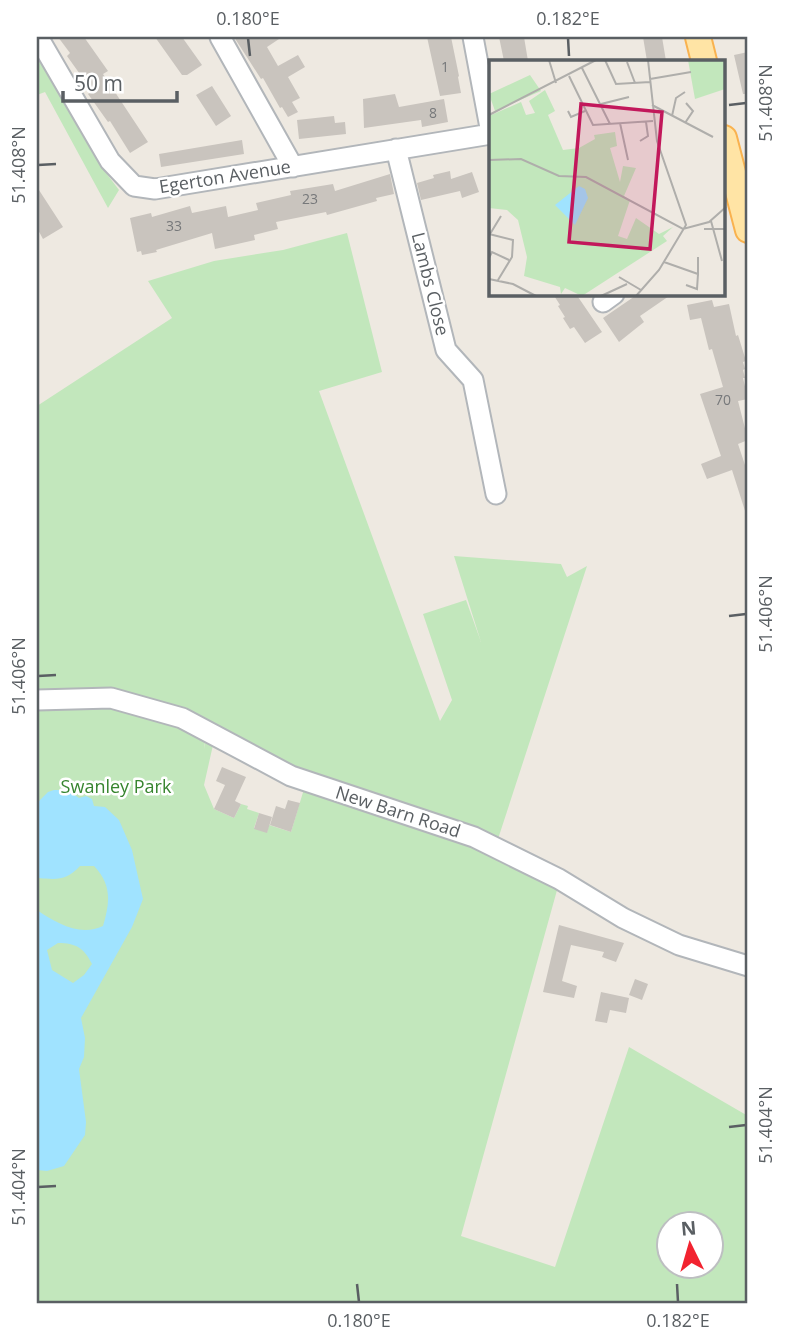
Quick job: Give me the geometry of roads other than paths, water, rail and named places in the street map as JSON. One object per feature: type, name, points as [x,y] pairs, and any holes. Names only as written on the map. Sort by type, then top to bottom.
[{"type":"main road","points":[[698,37],[704,60]]},
{"type":"main road","points":[[726,146],[748,230]]},
{"type":"street","name":"Egerton Avenue","points":[[38,37],[110,161],[134,186],[155,189],[489,134]]},
{"type":"street","points":[[220,37],[293,167]]},
{"type":"street","points":[[473,37],[489,123]]},
{"type":"street","name":"Lambs Close","points":[[396,149],[446,350],[473,380],[496,494]]},
{"type":"street","name":"New Barn Road","points":[[37,700],[111,698],[182,718],[291,776],[474,837],[559,879],[623,918],[668,940],[748,967]]},
{"type":"water","points":[[67,790],[79,798],[86,796],[92,799],[94,806],[105,807],[119,820],[132,850],[143,899],[132,927],[81,1018],[85,1038],[84,1057],[79,1069],[86,1122],[85,1135],[64,1166],[47,1171],[37,1170],[37,910],[68,927],[94,929],[103,926],[108,901],[107,887],[94,866],[80,866],[62,878],[39,878],[37,886],[37,803],[48,792]],"holes":[[[58,943],[75,945],[86,954],[92,964],[84,975],[73,983],[52,970],[47,950]]]},
{"type":"park label","name":"Swanley Park","points":[[116,787]]}]
